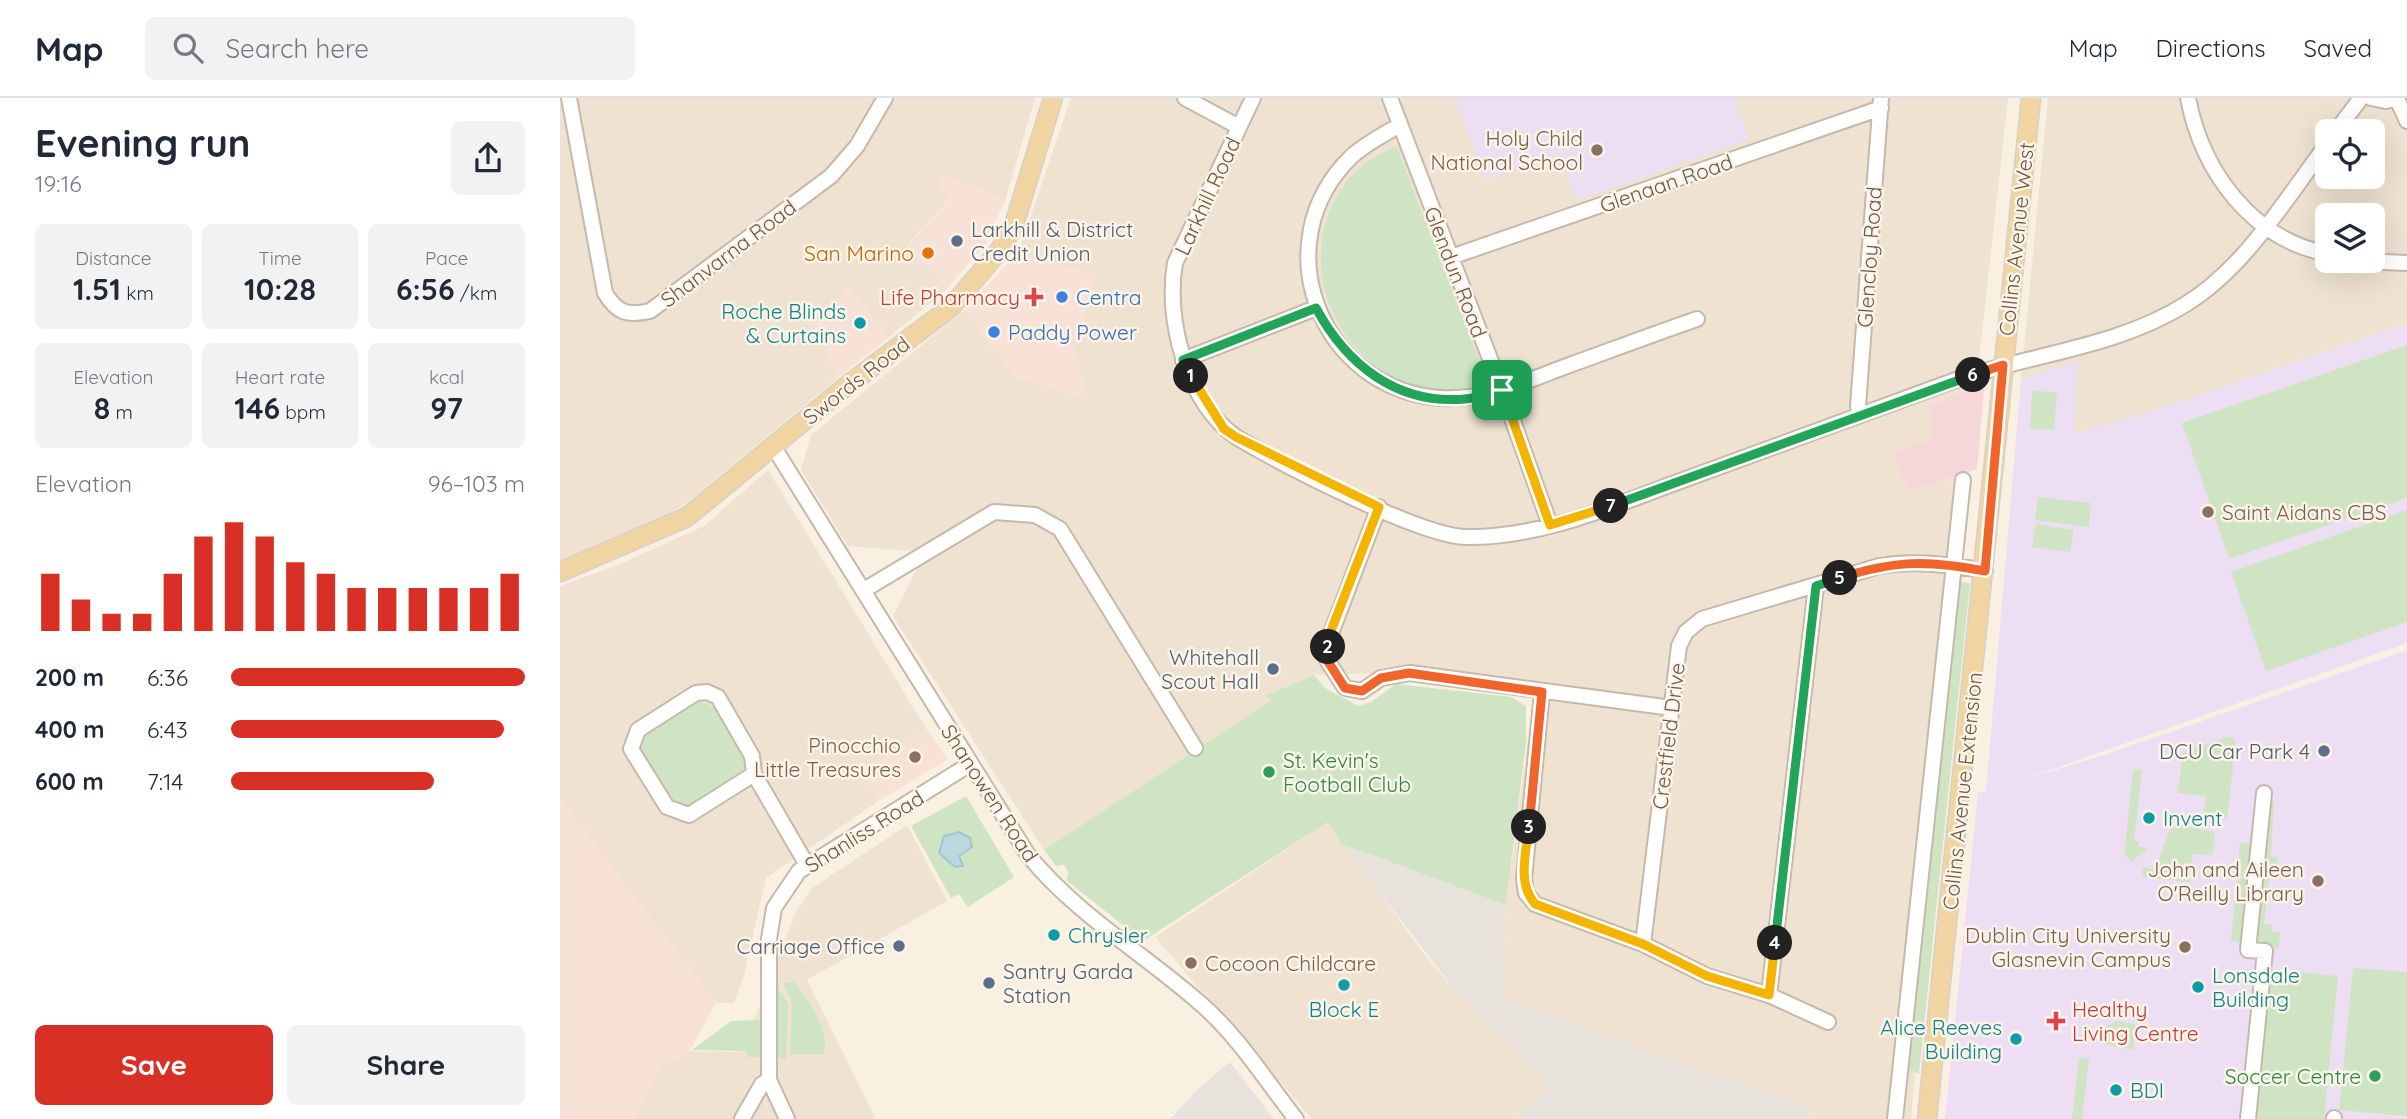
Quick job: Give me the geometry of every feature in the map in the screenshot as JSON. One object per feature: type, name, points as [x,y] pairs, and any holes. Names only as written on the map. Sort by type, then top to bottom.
[{"type":"main road","name":"Swords Road","points":[[560,572],[687,517],[950,308],[1000,250],[1014,225],[1053,98]]},
{"type":"main road","name":"Collins Avenue West","points":[[1994,463],[2031,98]]},
{"type":"main road","name":"Collins Avenue Extension","points":[[1927,1119],[1994,463]]},
{"type":"street","name":"Shanvarna Road","points":[[564,99],[605,293],[613,307],[621,312],[634,314],[650,312],[831,176],[857,146],[884,98]]},
{"type":"street","name":"Larkhill Road","points":[[1185,98],[1239,127]]},
{"type":"street","name":"Larkhill Road","points":[[1253,98],[1175,263],[1172,281],[1174,317],[1183,360],[1224,429],[1261,451],[1379,507],[1442,534],[1466,537],[1511,534],[1586,515],[2003,365],[2091,344],[2144,326],[2176,309],[2225,274],[2315,160]]},
{"type":"street","name":"Glendun Road","points":[[1390,98],[1502,390],[1550,525]]},
{"type":"street","points":[[2188,98],[2203,148],[2220,179],[2236,200],[2264,227],[2315,251]]},
{"type":"street","points":[[2345,119],[2361,98]]},
{"type":"street","points":[[2371,98],[2386,101],[2398,98],[2407,121]]},
{"type":"street","name":"Glenaan Road","points":[[1451,257],[1881,103]]},
{"type":"street","name":"Glencloy Road","points":[[1860,415],[1858,406],[1881,103]]},
{"type":"street","points":[[1399,125],[1351,158],[1319,206],[1311,227],[1308,249],[1316,308],[1352,361],[1388,385],[1412,394],[1465,399],[1502,390],[1697,319]]},
{"type":"street","points":[[2385,262],[2407,263]]},
{"type":"street","points":[[1183,360],[1316,308]]},
{"type":"street","name":"Shanowen Road","points":[[773,446],[1028,855],[1046,878],[1102,928],[1202,1005],[1234,1039],[1296,1119]]},
{"type":"street","name":"Collins Avenue Extension","points":[[1895,1119],[1963,480]]},
{"type":"street","points":[[1379,507],[1329,636],[1327,660],[1345,688],[1362,691],[1381,678],[1409,673],[1672,708]]},
{"type":"street","points":[[864,590],[994,513],[1010,511],[1035,515],[1060,528],[1195,748]]},
{"type":"street","name":"Crestfield Drive","points":[[1643,944],[1679,646],[1686,632],[1702,619],[1878,566],[1900,562],[1952,565],[1985,571]]},
{"type":"street","points":[[1769,995],[1816,586]]},
{"type":"street","points":[[754,775],[689,815],[667,807],[631,748],[638,730],[696,693],[707,692],[718,697],[752,756],[754,775],[807,865]]},
{"type":"street","points":[[1542,692],[1524,879],[1526,893],[1535,904],[1643,944],[1707,976],[1769,995],[1828,1022]]},
{"type":"street","name":"Shanliss Road","points":[[787,1119],[769,1080],[769,939],[774,908],[786,886],[807,865],[970,764]]},
{"type":"street","points":[[2248,1119],[2265,951],[2248,950],[2264,793]]},
{"type":"street","points":[[742,1119],[762,1084],[769,1080]]},
{"type":"shaded area","points":[[560,98],[1035,98],[1005,201],[942,173],[950,199],[906,246],[947,289],[889,337],[849,288],[814,322],[816,333],[825,345],[838,378],[688,502],[650,525],[560,561]]},
{"type":"shaded area","points":[[1071,98],[2008,98],[1976,386],[1927,407],[1933,422],[1931,440],[1909,492],[1967,473],[1911,1119],[1809,1119],[1810,1110],[1501,998],[1506,905],[1535,687],[1393,673],[1314,675],[1268,695],[1270,701],[1044,850],[893,616],[925,552],[848,546],[801,470],[811,435],[965,310],[1016,377],[1079,395],[1085,386],[1071,341],[1080,328],[1044,265],[1019,251]]},
{"type":"shaded area","name":"Holy Child National School","points":[[1454,98],[1735,98],[1749,139],[1576,201],[1559,154],[1485,180]]},
{"type":"shaded area","points":[[2048,98],[2407,98],[2407,324],[2074,435],[2021,380]]},
{"type":"shaded area","points":[[942,173],[1005,201],[984,246],[947,289],[906,247],[950,200],[938,184]]},
{"type":"shaded area","points":[[1019,251],[1044,264],[1048,261],[1097,275],[1080,328],[1071,341],[1085,386],[1079,395],[1016,377],[965,310]]},
{"type":"shaded area","points":[[850,287],[889,337],[838,378],[825,345],[816,333],[814,322]]},
{"type":"shaded area","points":[[2407,324],[2407,643],[2019,781],[2107,754],[2407,650],[2407,1119],[1945,1119],[1978,793],[1986,791],[2021,380],[2077,361],[2075,434],[2155,410]]},
{"type":"shaded area","points":[[1976,386],[1984,389],[1977,469],[1909,492],[1894,452],[1931,440],[1933,422],[1927,407]]},
{"type":"shaded area","points":[[768,470],[927,730],[864,771],[880,800],[766,878],[744,975],[734,1003],[716,1003],[560,799],[560,586],[618,565],[704,526]]},
{"type":"shaded area","points":[[927,730],[948,759],[880,800],[864,771]]},
{"type":"shaded area","points":[[560,799],[716,1003],[690,1051],[661,1065],[634,1119],[560,1119]]},
{"type":"shaded area","points":[[1328,822],[1424,954],[1459,995],[1528,1059],[1549,1089],[1516,1119],[1312,1119],[1155,937]]},
{"type":"shaded area","points":[[907,825],[947,901],[807,980],[876,1119],[634,1119],[661,1065],[690,1051],[742,1052],[796,911],[812,888]]},
{"type":"shaded area","points":[[1342,844],[1506,905],[1501,998],[1810,1109],[1809,1119],[1516,1119],[1549,1089],[1528,1059],[1459,995]]},
{"type":"shaded area","points":[[1230,1062],[1274,1119],[1170,1119],[1200,1087]]},
{"type":"green space","points":[[1396,146],[1488,383],[1451,391],[1414,385],[1381,370],[1355,346],[1335,317],[1323,283],[1321,248],[1329,213],[1348,180],[1358,169]]},
{"type":"green space","points":[[2407,345],[2407,498],[2229,559],[2182,423]]},
{"type":"green space","points":[[2032,390],[2057,393],[2054,430],[2030,429]]},
{"type":"green space","points":[[2038,497],[2091,503],[2089,527],[2035,520]]},
{"type":"green space","points":[[2407,510],[2407,622],[2266,671],[2231,572]]},
{"type":"green space","points":[[2036,524],[2074,530],[2070,552],[2032,547]]},
{"type":"green space","points":[[1960,582],[1970,583],[1919,1074],[1908,1069]]},
{"type":"green space","name":"St. Kevin's Football Club","points":[[1314,675],[1325,688],[1358,706],[1371,702],[1396,684],[1511,697],[1526,706],[1526,742],[1506,905],[1342,844],[1328,822],[1143,941],[1066,880],[1069,873],[1064,865],[1056,866],[1044,850],[1270,701],[1267,695]]},
{"type":"green space","points":[[697,701],[712,706],[719,712],[748,758],[743,772],[688,806],[671,800],[664,793],[638,748],[643,734]]},
{"type":"green space","points":[[2233,737],[2236,742],[2227,819],[2204,812],[2206,796],[2178,793],[2183,752]]},
{"type":"green space","points":[[2133,769],[2142,770],[2134,841],[2138,842],[2138,846],[2148,849],[2131,862],[2125,855],[2125,848]]},
{"type":"green space","points":[[966,796],[1014,877],[968,907],[959,894],[951,898],[911,826]]},
{"type":"green space","points":[[2268,799],[2274,800],[2271,856],[2278,858],[2277,864],[2270,864],[2268,890],[2275,891],[2274,899],[2267,898],[2264,924],[2272,925],[2272,931],[2280,932],[2279,948],[2254,946]]},
{"type":"green space","points":[[2179,825],[2215,832],[2212,855],[2193,854],[2189,882],[2142,877],[2143,867],[2155,870],[2170,829]]},
{"type":"green space","points":[[2240,843],[2252,844],[2243,942],[2231,941]]},
{"type":"green space","name":"Soccer Centre","points":[[2353,968],[2407,972],[2407,1116],[2339,1110]]},
{"type":"green space","points":[[2268,969],[2338,976],[2324,1119],[2254,1119]]},
{"type":"green space","points":[[794,982],[821,1025],[824,1054],[790,1054],[792,1003],[783,983]]},
{"type":"green space","points":[[776,985],[788,1004],[786,1059],[774,1057]]},
{"type":"green space","points":[[757,1020],[762,1024],[760,1058],[747,1057],[747,1051],[692,1050],[731,1021]]},
{"type":"green space","points":[[2117,1021],[2135,1024],[2134,1050],[2103,1044],[2105,1027]]},
{"type":"green space","points":[[2079,1058],[2089,1059],[2082,1119],[2072,1119]]},
{"type":"water","points":[[959,832],[970,838],[972,847],[959,856],[963,866],[955,867],[939,853],[944,836]]},
{"type":"place","name":"Holy Child National School","points":[[1597,150]]},
{"type":"place","name":"Larkhill & District Credit Union","points":[[957,241]]},
{"type":"place","name":"San Marino","points":[[928,253]]},
{"type":"place","name":"Life Pharmacy","points":[[1034,297]]},
{"type":"place","name":"Centra","points":[[1062,297]]},
{"type":"place","name":"Roche Blinds & Curtains","points":[[860,323]]},
{"type":"place","name":"Paddy Power","points":[[994,332]]},
{"type":"place","name":"Saint Aidans CBS","points":[[2208,512]]},
{"type":"place","name":"Whitehall Scout Hall","points":[[1273,669]]},
{"type":"place","name":"DCU Car Park 4","points":[[2324,751]]},
{"type":"place","name":"Pinocchio Little Treasures","points":[[915,757]]},
{"type":"place","name":"St. Kevin's Football Club","points":[[1269,772]]},
{"type":"place","name":"Invent","points":[[2149,818]]},
{"type":"place","name":"John and Aileen O'Reilly Library","points":[[2318,881]]},
{"type":"place","name":"Chrysler","points":[[1054,935]]},
{"type":"place","name":"Carriage Office","points":[[899,946]]},
{"type":"place","name":"Dublin City University Glasnevin Campus","points":[[2185,947]]},
{"type":"place","name":"Cocoon Childcare","points":[[1191,963]]},
{"type":"place","name":"Santry Garda Station","points":[[989,983]]},
{"type":"place","name":"Block E","points":[[1344,985]]},
{"type":"place","name":"Lonsdale Building","points":[[2198,987]]},
{"type":"place","name":"Healthy Living Centre","points":[[2056,1021]]},
{"type":"place","name":"Alice Reeves Building","points":[[2016,1039]]},
{"type":"place","name":"Soccer Centre","points":[[2375,1076]]},
{"type":"place","name":"BDI","points":[[2116,1090]]},
{"type":"route","points":[[1316,308],[1352,361],[1388,385],[1412,394],[1465,399],[1502,390],[1550,525],[1586,515],[1955,380],[2003,365],[1985,571],[1952,565],[1900,562],[1878,566],[1816,586],[1769,995],[1707,976],[1643,944],[1535,904],[1526,893],[1524,879],[1542,692],[1409,673],[1381,678],[1362,691],[1345,688],[1333,674],[1327,660],[1329,636],[1348,594],[1379,507],[1261,451],[1224,429],[1183,360],[1316,308]]}]
